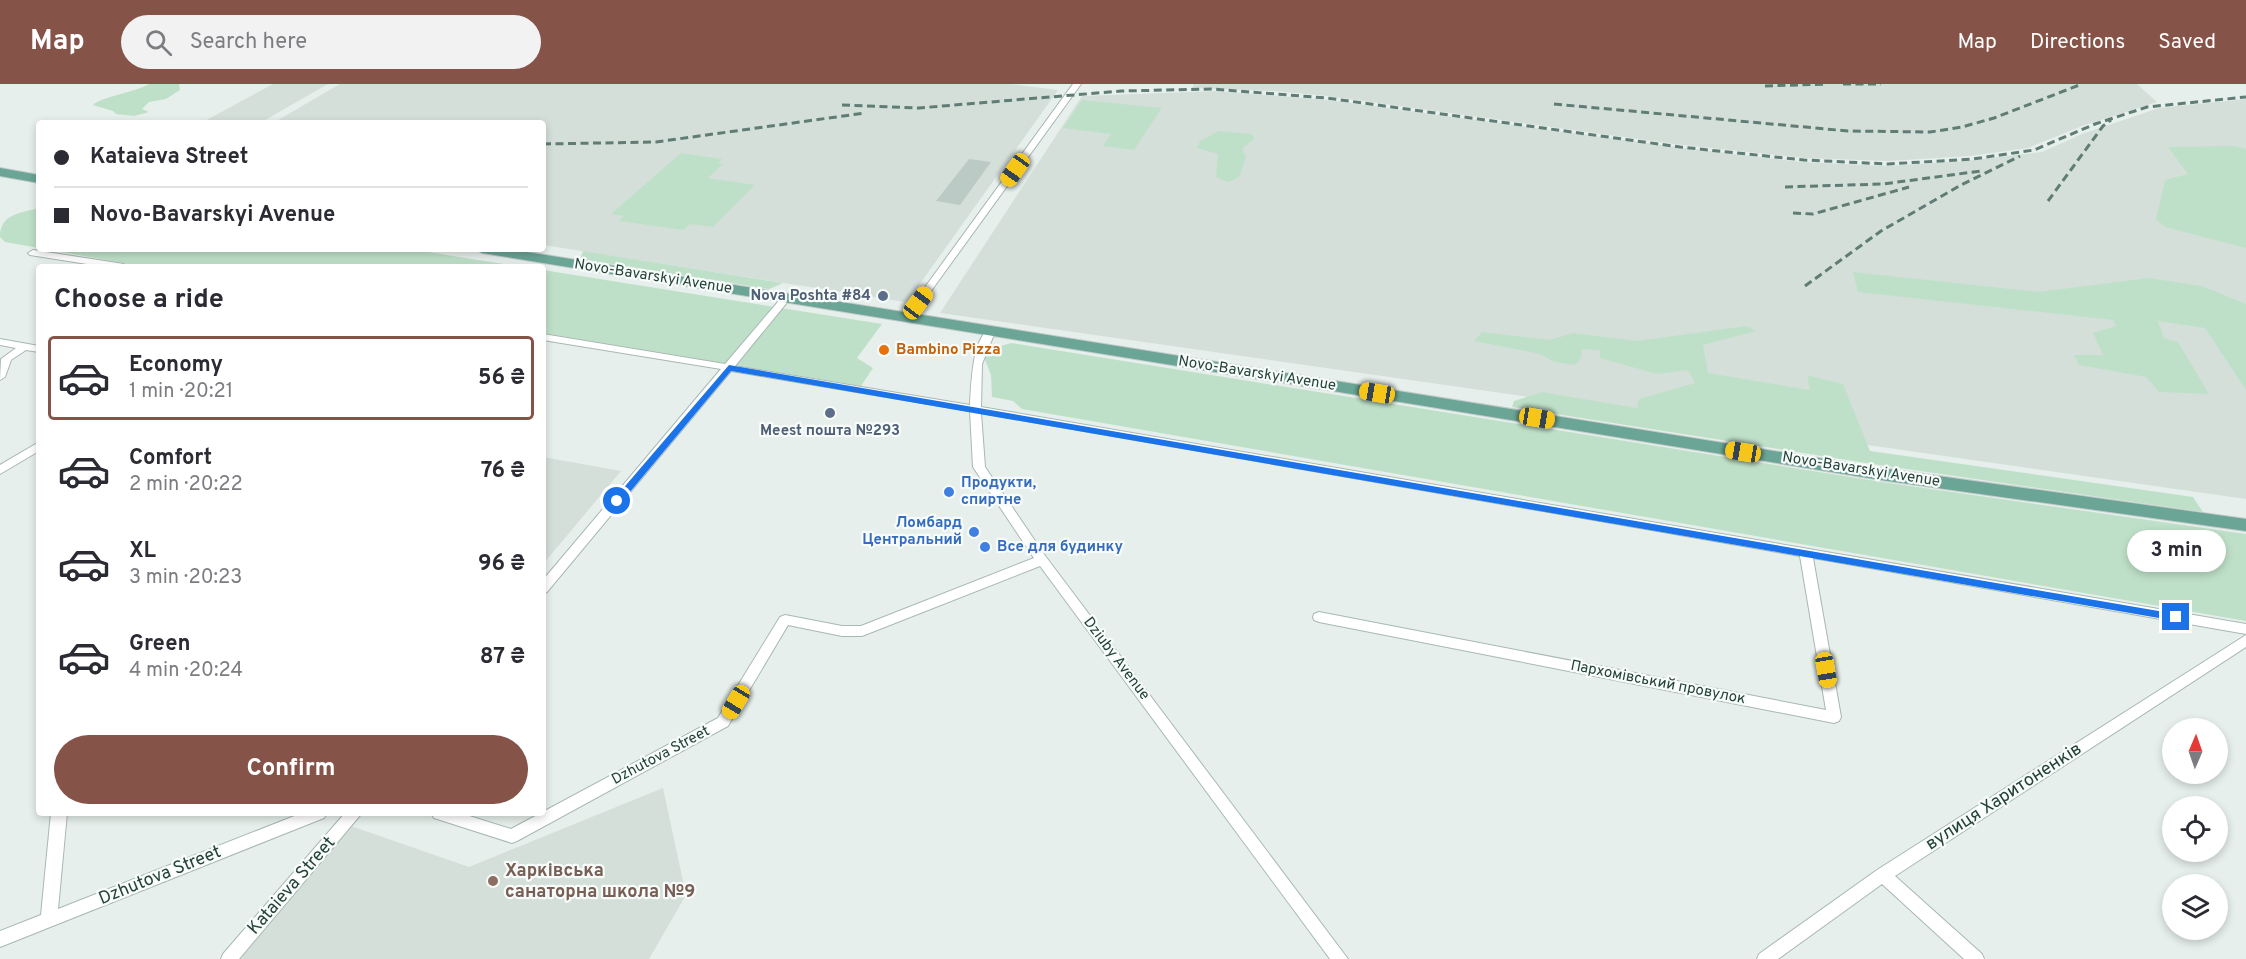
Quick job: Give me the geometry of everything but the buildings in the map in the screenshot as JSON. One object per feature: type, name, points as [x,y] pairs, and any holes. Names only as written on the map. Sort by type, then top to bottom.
[{"type":"main road","points":[[0,172],[36,178]]},
{"type":"main road","name":"Novo-Bavarskyi Avenue","points":[[501,252],[1869,472],[2246,525]]},
{"type":"street","points":[[908,318],[1077,84]]},
{"type":"street","points":[[33,253],[104,264]]},
{"type":"street","points":[[546,585],[786,298]]},
{"type":"street","name":"Dziuby Avenue","points":[[990,332],[977,364],[975,409],[979,467],[1042,560],[1340,959]]},
{"type":"street","points":[[546,338],[975,409],[2246,629]]},
{"type":"street","points":[[0,342],[36,348]]},
{"type":"street","points":[[0,377],[6,359],[25,346]]},
{"type":"street","points":[[0,470],[36,448]]},
{"type":"street","name":"Пархомівський провулок","points":[[1319,617],[1834,717],[1806,554]]},
{"type":"street","name":"Dzhutova Street","points":[[449,816],[512,836],[723,722],[785,620],[842,631],[862,631],[1042,560]]},
{"type":"street","name":"вулиця Харитоненків","points":[[1765,959],[1883,874],[2246,640]]},
{"type":"street","points":[[50,920],[58,816]]},
{"type":"street","name":"Dzhutova Street","points":[[0,939],[312,816]]},
{"type":"street","name":"Kataieva Street","points":[[229,959],[351,816]]},
{"type":"street","points":[[1883,874],[1976,959]]},
{"type":"shaded area","points":[[273,84],[328,84],[265,120],[207,120]]},
{"type":"shaded area","points":[[340,84],[1010,84],[1058,90],[905,302],[546,245],[546,120],[278,120]]},
{"type":"shaded area","points":[[1194,84],[2137,84],[2157,102],[2082,126],[2028,148],[1970,156],[1888,161],[1804,158],[1674,144],[1327,96],[1192,88]]},
{"type":"shaded area","points":[[1216,91],[1328,100],[1802,162],[1887,166],[1965,161],[2042,152],[2082,134],[2159,108],[2246,99],[2246,499],[940,313],[1082,96]]},
{"type":"shaded area","points":[[546,458],[621,471],[546,561]]},
{"type":"shaded area","name":"Харківська санаторна школа №9","points":[[663,788],[686,895],[649,959],[237,959],[351,826],[469,867]]},
{"type":"green space","points":[[149,84],[179,84],[180,90],[166,99],[149,102],[142,109],[149,112],[134,116],[116,114],[93,105],[103,99]]},
{"type":"green space","points":[[1082,100],[1162,108],[1134,150],[1103,146],[1111,134],[1063,128]]},
{"type":"green space","points":[[1219,131],[1252,134],[1254,139],[1242,149],[1246,157],[1239,177],[1228,182],[1216,177],[1218,154],[1197,148],[1200,141]]},
{"type":"green space","points":[[2235,146],[2246,149],[2246,248],[2165,227],[2156,219],[2165,180],[2188,174],[2168,147]]},
{"type":"green space","points":[[681,153],[722,159],[718,163],[723,164],[708,178],[755,185],[713,227],[690,224],[683,230],[619,221],[623,216],[611,214]]},
{"type":"green space","points":[[36,209],[36,247],[5,242],[0,237],[3,223],[18,213]]},
{"type":"green space","points":[[583,251],[783,283],[769,289],[580,259]]},
{"type":"green space","points":[[62,252],[428,252],[503,264],[128,264]]},
{"type":"green space","points":[[546,270],[882,324],[857,358],[873,368],[861,386],[546,334]]},
{"type":"green space","points":[[1853,272],[2038,292],[2149,278],[2202,286],[2246,304],[2246,390],[2205,328],[2158,321],[2164,338],[2178,342],[2209,394],[2159,392],[2146,377],[2079,365],[2074,355],[2103,355],[2093,333],[2116,326],[2113,320],[1858,292]]},
{"type":"green space","points":[[1747,326],[1756,331],[1703,345],[1708,373],[1810,390],[1807,375],[1843,384],[1870,451],[2193,497],[2203,512],[1879,465],[1512,407],[1514,401],[1542,392],[1637,408],[1639,399],[1695,383],[1688,370],[1657,374],[1600,358],[1600,350],[1582,349],[1581,358],[1575,365],[1554,362],[1540,354],[1474,341],[1482,332],[1550,340],[1573,333],[1637,341]]},
{"type":"green space","points":[[1011,343],[1882,482],[2246,534],[2246,621],[1022,409],[1013,401],[992,397],[991,375],[984,357],[987,350]]},
{"type":"railway","points":[[1765,86],[1827,84]]},
{"type":"railway","points":[[1843,84],[1881,84]]},
{"type":"railway","points":[[1554,104],[1848,131],[1930,132],[1962,127],[1994,118],[2082,84]]},
{"type":"railway","points":[[842,105],[919,108],[1121,91],[1212,89],[1327,98],[1680,147],[1804,160],[1888,164],[1973,159],[2034,150],[2095,124],[2147,107],[2246,97]]},
{"type":"railway","points":[[546,144],[656,142],[865,113]]},
{"type":"railway","points":[[2048,201],[2103,126],[2111,120]]},
{"type":"railway","points":[[1805,286],[1881,231],[1961,185],[2020,156]]},
{"type":"railway","points":[[1785,187],[1883,184],[1981,171]]},
{"type":"railway","points":[[1793,213],[1813,214],[1909,187]]},
{"type":"place","name":"Nova Poshta #84","points":[[883,296]]},
{"type":"place","name":"Bambino Pizza","points":[[884,350]]},
{"type":"place","name":"Meest пошта №293","points":[[830,413]]},
{"type":"place","name":"Продукти, спиртне","points":[[949,492]]},
{"type":"place","name":"Ломбард Центральний","points":[[974,532]]},
{"type":"place","name":"Все для будинку","points":[[985,547]]},
{"type":"place","name":"Харківська санаторна школа №9","points":[[493,881]]},
{"type":"route","points":[[617,501],[729,368],[2176,617]]}]
